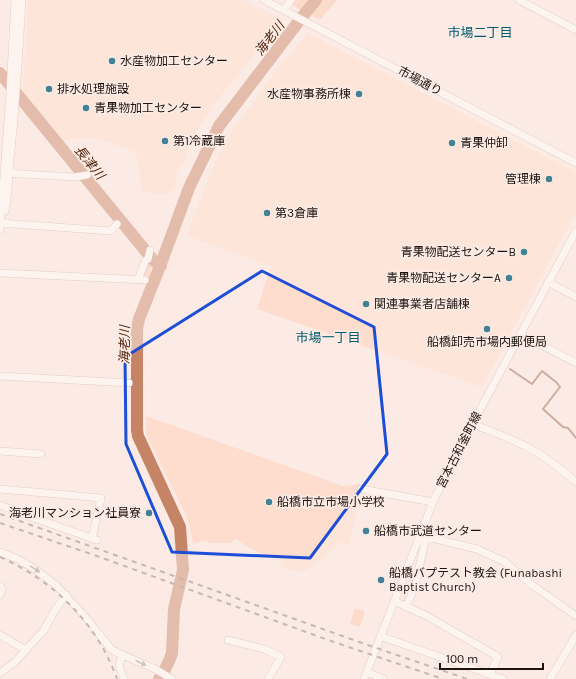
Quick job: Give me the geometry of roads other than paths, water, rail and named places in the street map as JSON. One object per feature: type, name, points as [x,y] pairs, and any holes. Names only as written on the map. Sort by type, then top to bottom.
[{"type":"street","points":[[4,173],[13,95],[11,74],[16,0]]},
{"type":"street","points":[[0,230],[0,223],[7,200],[4,173],[8,123],[17,80],[22,0]]},
{"type":"street","name":"市場通り","points":[[264,0],[576,163]]},
{"type":"street","points":[[284,10],[291,0]]},
{"type":"street","points":[[519,0],[576,30]]},
{"type":"street","points":[[0,123],[8,123]]},
{"type":"street","points":[[4,173],[75,177],[84,175]]},
{"type":"street","points":[[0,223],[111,230],[117,224]]},
{"type":"street","name":"宮本古和釜町線","points":[[365,676],[394,601],[423,536],[433,502],[472,424],[576,231]]},
{"type":"street","points":[[0,274],[142,280],[145,261],[148,260],[150,251]]},
{"type":"street","points":[[548,282],[576,297]]},
{"type":"street","points":[[520,334],[576,363]]},
{"type":"street","points":[[0,376],[129,382]]},
{"type":"street","points":[[472,424],[529,448],[555,464],[576,482]]},
{"type":"street","points":[[0,451],[41,454]]},
{"type":"street","points":[[0,489],[102,498],[95,540],[0,505]]},
{"type":"street","points":[[361,489],[433,502]]},
{"type":"street","points":[[406,607],[415,586],[423,536],[477,549],[505,562],[532,585],[576,616]]},
{"type":"street","points":[[0,552],[18,559],[52,581],[87,619],[111,649],[170,678]]},
{"type":"street","points":[[0,586],[2,590],[0,595]]},
{"type":"street","points":[[0,673],[15,662],[44,630],[66,595]]},
{"type":"street","points":[[394,601],[427,616],[498,657],[490,674]]},
{"type":"street","points":[[0,635],[26,650]]},
{"type":"street","points":[[550,679],[576,635]]},
{"type":"street","points":[[380,636],[504,679]]},
{"type":"street","points":[[228,640],[264,649],[281,657],[268,679]]},
{"type":"street","points":[[123,656],[119,666],[124,679]]},
{"type":"street","points":[[365,676],[383,679]]},
{"type":"waterway","name":"海老川","points":[[159,679],[167,666],[172,653],[174,609],[183,570],[180,527],[138,436],[137,329],[139,319],[189,188],[219,126],[316,0]]},
{"type":"waterway","name":"長津川","points":[[0,73],[153,260],[161,266]]},
{"type":"waterway","points":[[510,369],[532,384],[542,371],[556,382],[560,387],[543,409],[563,427],[568,428],[576,438]]},
{"type":"railway","points":[[0,514],[467,679]]},
{"type":"railway","points":[[0,523],[97,556],[328,640],[443,679]]},
{"type":"railway","points":[[0,557],[38,578],[71,606],[98,640],[117,679]]},
{"type":"place","name":"水産物加工センター","points":[[112,61]]},
{"type":"place","name":"排水処理施設","points":[[49,89]]},
{"type":"place","name":"水産物事務所棟","points":[[359,94]]},
{"type":"place","name":"青果物加工センター","points":[[86,108]]},
{"type":"place","name":"第1冷蔵庫","points":[[165,141]]},
{"type":"place","name":"青果仲卸","points":[[452,143]]},
{"type":"place","name":"管理棟","points":[[549,179]]},
{"type":"place","name":"第3倉庫","points":[[267,213]]},
{"type":"place","name":"青果物配送センターB","points":[[524,252]]},
{"type":"place","name":"青果物配送センターA","points":[[509,278]]},
{"type":"place","name":"関連事業者店舗棟","points":[[366,304]]},
{"type":"place","name":"船橋卸売市場内郵便局","points":[[487,329]]},
{"type":"place","name":"船橋市立市場小学校","points":[[269,502]]},
{"type":"place","name":"海老川マンション社員寮","points":[[149,513]]},
{"type":"place","name":"船橋市武道センター","points":[[366,531]]},
{"type":"place","name":"船橋バプテスト教会 (Funabashi Baptist Church)","points":[[381,580]]},
{"type":"district","name":"市場二丁目","points":[[480,32]]},
{"type":"district","name":"市場一丁目","points":[[328,337]]}]
